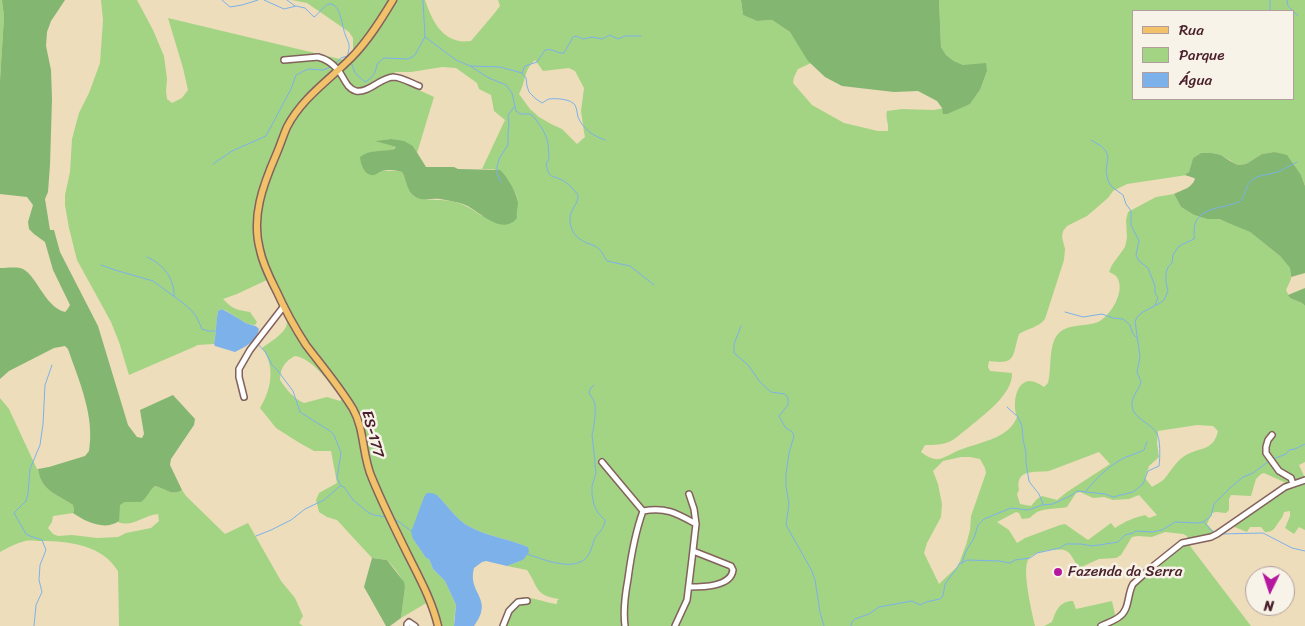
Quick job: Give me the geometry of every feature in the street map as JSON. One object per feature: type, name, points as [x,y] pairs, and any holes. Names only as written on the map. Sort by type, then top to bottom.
[{"type":"main road","name":"ES-177","points":[[393,0],[367,40],[304,103],[288,126],[260,196],[257,230],[259,249],[284,306],[305,342],[357,417],[366,462],[371,476],[427,592],[438,626]]},
{"type":"street","points":[[284,60],[318,57],[329,62],[338,70],[348,86],[353,90],[364,90],[395,77],[419,86]]},
{"type":"street","points":[[244,398],[239,369],[250,350],[284,306]]},
{"type":"street","points":[[1272,435],[1268,440],[1266,453],[1279,471],[1291,478],[1293,484]]},
{"type":"street","points":[[602,462],[643,511]]},
{"type":"street","points":[[1100,626],[1121,616],[1126,609],[1133,584],[1177,546],[1217,534],[1285,488],[1305,479]]},
{"type":"street","points":[[675,626],[688,600],[696,524],[689,494]]},
{"type":"street","points":[[643,511],[656,509],[677,513],[696,524]]},
{"type":"street","points":[[625,626],[624,618],[630,562],[643,511]]},
{"type":"street","points":[[689,586],[708,586],[727,581],[733,575],[734,570],[731,566],[693,551]]},
{"type":"street","points":[[503,626],[509,611],[518,602],[527,601]]},
{"type":"street","points":[[407,626],[409,622],[415,626]]},
{"type":"green space","points":[[0,0],[2,0],[4,17],[0,81]]},
{"type":"green space","points":[[2,0],[65,0],[51,21],[47,32],[46,46],[51,70],[52,99],[50,165],[48,192],[45,199],[50,230],[54,230],[60,252],[98,326],[128,425],[137,437],[142,438],[144,434],[140,410],[173,395],[195,419],[194,425],[171,459],[170,465],[182,490],[175,493],[155,486],[141,502],[125,502],[120,505],[119,521],[114,524],[96,524],[73,513],[73,505],[46,487],[42,482],[38,469],[85,456],[89,451],[90,425],[88,412],[68,349],[65,346],[54,348],[9,371],[0,379],[0,268],[20,268],[26,271],[51,304],[65,312],[70,305],[53,270],[45,242],[29,229],[28,222],[33,205],[27,197],[0,194],[0,81],[4,17]]},
{"type":"green space","points":[[101,0],[137,0],[164,56],[167,99],[172,103],[182,98],[188,90],[168,18],[344,60],[353,51],[353,38],[349,32],[307,3],[292,0],[425,0],[433,19],[441,31],[452,39],[471,41],[500,6],[498,0],[741,0],[743,15],[757,21],[772,20],[790,32],[811,63],[798,69],[793,83],[812,105],[844,123],[878,131],[888,131],[887,111],[902,109],[933,110],[970,104],[980,90],[987,71],[954,61],[946,55],[941,47],[939,0],[1305,0],[1305,186],[1301,175],[1274,152],[1262,154],[1246,164],[1238,165],[1221,155],[1201,153],[1193,158],[1187,175],[1127,184],[1113,191],[1108,198],[1087,216],[1067,226],[1063,231],[1064,260],[1045,319],[1019,334],[1014,353],[1009,360],[1005,362],[989,361],[988,367],[990,371],[1012,373],[1008,389],[996,404],[953,440],[942,444],[925,445],[921,452],[932,458],[941,458],[992,439],[1007,431],[1013,425],[1017,417],[1015,402],[1020,386],[1029,381],[1044,387],[1048,383],[1051,351],[1058,334],[1067,328],[1098,322],[1108,314],[1116,302],[1120,288],[1119,281],[1116,276],[1109,272],[1125,247],[1128,212],[1156,197],[1174,194],[1181,207],[1194,215],[1207,219],[1218,219],[1250,232],[1280,256],[1290,268],[1291,279],[1286,290],[1290,298],[1305,306],[1305,462],[1299,465],[1305,478],[1287,486],[1284,482],[1264,473],[1261,474],[1256,479],[1251,496],[1231,495],[1229,510],[1226,513],[1212,513],[1207,524],[1218,537],[1193,543],[1190,546],[1251,626],[1044,626],[1052,622],[1059,607],[1068,601],[1073,601],[1076,609],[1112,601],[1116,619],[1123,616],[1136,584],[1163,559],[1188,543],[1187,536],[1183,534],[1165,532],[1152,537],[1132,537],[1121,555],[1116,558],[1099,559],[1079,568],[1069,553],[1063,550],[1044,551],[1031,557],[1026,565],[1026,573],[1035,626],[500,626],[507,609],[518,598],[525,597],[557,604],[559,599],[551,598],[541,593],[527,570],[507,566],[523,560],[528,547],[465,524],[437,495],[424,497],[413,539],[426,558],[429,559],[433,569],[445,581],[456,605],[454,626],[435,626],[428,602],[401,618],[405,587],[395,569],[387,560],[372,558],[337,520],[319,512],[316,500],[319,493],[337,483],[331,451],[314,451],[298,442],[276,428],[260,408],[267,394],[270,378],[269,363],[262,348],[281,333],[287,323],[281,303],[269,279],[223,299],[235,308],[250,312],[257,322],[255,325],[246,323],[222,309],[218,311],[214,344],[197,345],[129,375],[111,322],[77,260],[65,205],[72,139],[79,113],[100,63],[103,20]],"holes":[[[535,60],[543,71],[569,68],[575,71],[584,88],[581,111],[585,137],[577,144],[562,129],[539,117],[530,109],[519,94],[531,64]],[[442,67],[456,68],[477,83],[479,89],[491,95],[494,111],[505,120],[482,169],[494,169],[509,184],[516,193],[518,203],[516,211],[482,216],[455,202],[418,198],[411,192],[402,172],[382,171],[373,152],[388,151],[396,147],[377,141],[391,139],[413,146],[417,153],[434,97],[393,78],[395,72],[411,72]],[[295,356],[302,358],[315,367],[342,399],[340,401],[327,397],[304,403],[297,399],[280,380],[282,368],[288,360]],[[1197,425],[1213,426],[1218,431],[1213,443],[1183,457],[1164,479],[1152,487],[1145,478],[1149,466],[1159,457],[1158,431]],[[1099,452],[1110,464],[1057,500],[1042,496],[1031,506],[1020,504],[1017,494],[1020,478],[1027,473],[1049,471]],[[961,457],[980,459],[986,473],[971,516],[970,530],[958,566],[939,584],[924,553],[927,543],[941,517],[942,504],[933,471],[943,461]],[[1080,492],[1093,498],[1104,497],[1113,500],[1129,499],[1139,495],[1157,515],[1149,518],[1145,515],[1137,517],[1115,528],[1111,523],[1088,540],[1065,524],[1025,538],[1017,543],[1009,530],[997,522],[1016,512],[1019,513],[1022,519],[1030,518],[1040,511],[1067,507],[1076,493]]]},
{"type":"green space","points":[[741,0],[939,0],[941,47],[946,55],[963,65],[986,63],[987,71],[980,90],[970,104],[947,114],[943,114],[942,108],[937,101],[918,91],[894,92],[842,86],[825,77],[808,61],[790,32],[772,20],[757,21],[743,15]]},
{"type":"green space","points":[[391,139],[404,141],[413,146],[426,167],[500,170],[516,194],[518,202],[517,218],[514,222],[505,225],[499,224],[463,204],[440,199],[417,198],[410,191],[400,171],[387,170],[374,175],[365,172],[360,157],[372,152],[394,149],[396,147],[375,141]]},
{"type":"green space","points":[[1274,152],[1287,155],[1301,175],[1305,186],[1305,273],[1291,277],[1290,268],[1280,256],[1250,232],[1219,219],[1207,219],[1194,215],[1181,207],[1174,194],[1192,185],[1194,182],[1194,178],[1185,175],[1189,172],[1193,158],[1201,153],[1221,155],[1238,165],[1246,164],[1262,154]]},
{"type":"green space","points":[[1305,288],[1305,306],[1288,295]]},
{"type":"green space","points":[[0,398],[9,409],[38,469],[42,482],[51,491],[73,505],[73,513],[53,516],[48,528],[53,534],[58,536],[72,535],[97,538],[118,537],[126,533],[151,528],[159,521],[158,514],[128,523],[118,522],[119,505],[125,502],[132,502],[155,486],[175,493],[182,490],[225,534],[248,523],[281,581],[295,598],[303,616],[299,623],[303,626],[119,626],[118,571],[103,555],[84,546],[52,541],[25,541],[0,552]]},
{"type":"green space","points":[[1305,482],[1305,530],[1299,527],[1294,534],[1285,528],[1290,511],[1284,512],[1282,518],[1273,530],[1270,531],[1265,532],[1261,527],[1250,527],[1247,532],[1232,526],[1288,488]]},
{"type":"green space","points":[[372,558],[387,560],[404,582],[401,618],[390,626],[386,626],[364,587]]},
{"type":"water","points":[[222,309],[259,329],[253,340],[235,352],[215,346],[214,344],[218,311]]},
{"type":"water","points":[[427,493],[437,495],[458,518],[472,528],[528,547],[529,552],[523,560],[507,566],[486,561],[474,568],[474,584],[482,609],[480,617],[474,626],[454,626],[456,605],[445,581],[433,569],[429,559],[426,558],[413,539],[411,532]]},
{"type":"waterway","points":[[222,0],[230,7],[258,0]]},
{"type":"waterway","points":[[264,0],[284,9],[296,6],[305,8],[314,17],[329,4],[336,7],[349,43],[348,57]]},
{"type":"waterway","points":[[287,0],[295,6]]},
{"type":"waterway","points":[[351,62],[355,73],[365,82],[372,77],[377,64],[384,58],[408,59],[414,56],[425,37],[423,0]]},
{"type":"waterway","points":[[1270,0],[1270,10]]},
{"type":"waterway","points":[[1287,0],[1288,6],[1292,10]]},
{"type":"waterway","points":[[1295,13],[1298,16]]},
{"type":"waterway","points":[[522,73],[525,66],[537,62],[545,50],[564,53],[573,37],[576,36],[583,39],[592,37],[602,39],[610,35],[618,39],[625,36],[641,36]]},
{"type":"waterway","points":[[425,37],[456,60],[506,85],[512,93],[516,111],[520,114],[530,114],[543,130],[548,144],[549,159],[546,164],[548,172],[553,177],[566,183],[578,195],[570,216],[571,228],[577,237],[597,247],[607,261],[630,266],[654,285]]},
{"type":"waterway","points":[[334,65],[341,58],[347,56]]},
{"type":"waterway","points":[[470,66],[500,67],[522,73],[526,78],[529,92],[536,99],[542,103],[549,99],[567,100],[573,103],[576,106],[580,121],[586,128],[605,140]]},
{"type":"waterway","points":[[213,164],[232,151],[266,136],[291,89],[296,75],[308,69],[323,70],[331,67]]},
{"type":"waterway","points":[[501,182],[497,173],[497,166],[500,157],[508,145],[508,115],[514,107]]},
{"type":"waterway","points":[[1091,140],[1106,151],[1108,157],[1106,171],[1108,181],[1112,187],[1123,195],[1131,211],[1131,225],[1139,241],[1136,255],[1139,261],[1148,268],[1155,286],[1155,293],[1158,298],[1155,305]]},
{"type":"waterway","points":[[962,564],[978,525],[984,519],[1011,508],[1028,510],[1042,505],[1053,504],[1077,491],[1105,494],[1113,497],[1133,492],[1143,484],[1148,471],[1159,466],[1160,449],[1158,435],[1153,428],[1137,416],[1132,408],[1133,400],[1141,382],[1137,372],[1140,357],[1135,321],[1143,312],[1164,300],[1168,291],[1166,273],[1172,263],[1173,255],[1179,246],[1194,239],[1194,226],[1202,214],[1239,202],[1253,179],[1280,171],[1297,162]]},
{"type":"waterway","points":[[147,257],[158,263],[166,272],[170,278],[174,296]]},
{"type":"waterway","points":[[101,265],[153,281],[191,310],[202,329],[216,331]]},
{"type":"waterway","points":[[1065,312],[1083,317],[1102,314],[1123,319],[1130,325],[1133,334],[1137,338]]},
{"type":"waterway","points":[[741,326],[734,344],[734,353],[748,365],[760,382],[771,392],[785,394],[788,398],[788,405],[779,416],[785,427],[794,436],[786,474],[789,504],[786,525],[812,571],[824,626]]},
{"type":"waterway","points":[[257,343],[293,391],[300,412],[334,435],[341,453],[337,478],[341,486],[344,487],[353,500],[369,513],[386,517]]},
{"type":"waterway","points":[[34,626],[36,605],[42,592],[39,580],[40,565],[46,550],[42,540],[26,534],[14,513],[26,501],[28,494],[30,469],[40,445],[45,385],[52,365]]},
{"type":"waterway","points":[[527,554],[557,563],[573,564],[580,562],[588,556],[594,540],[604,526],[605,520],[598,513],[592,494],[596,473],[592,434],[595,404],[589,393],[594,385]]},
{"type":"waterway","points":[[1007,407],[1018,417],[1022,426],[1029,481],[1039,494],[1043,504]]},
{"type":"waterway","points":[[1086,491],[1109,467],[1126,457],[1144,450],[1147,442]]},
{"type":"waterway","points":[[1273,459],[1305,444]]},
{"type":"waterway","points":[[851,626],[855,619],[869,614],[879,607],[912,601],[920,605],[940,599],[943,596],[945,584],[959,564],[967,560],[1010,563],[1015,560],[1030,558],[1037,553],[1060,548],[1066,544],[1092,546],[1118,542],[1125,535],[1136,531],[1152,532],[1162,530],[1175,522],[1203,522],[1211,516],[1214,504],[1231,487],[1269,461]]},
{"type":"waterway","points":[[256,536],[291,520],[305,509],[324,500],[340,486]]},
{"type":"waterway","points":[[392,519],[412,531]]},
{"type":"waterway","points":[[1204,522],[1215,533]]},
{"type":"waterway","points":[[1221,534],[1263,533],[1292,548],[1305,551]]},
{"type":"place","name":"Fazenda da Serra","points":[[1058,572]]}]
